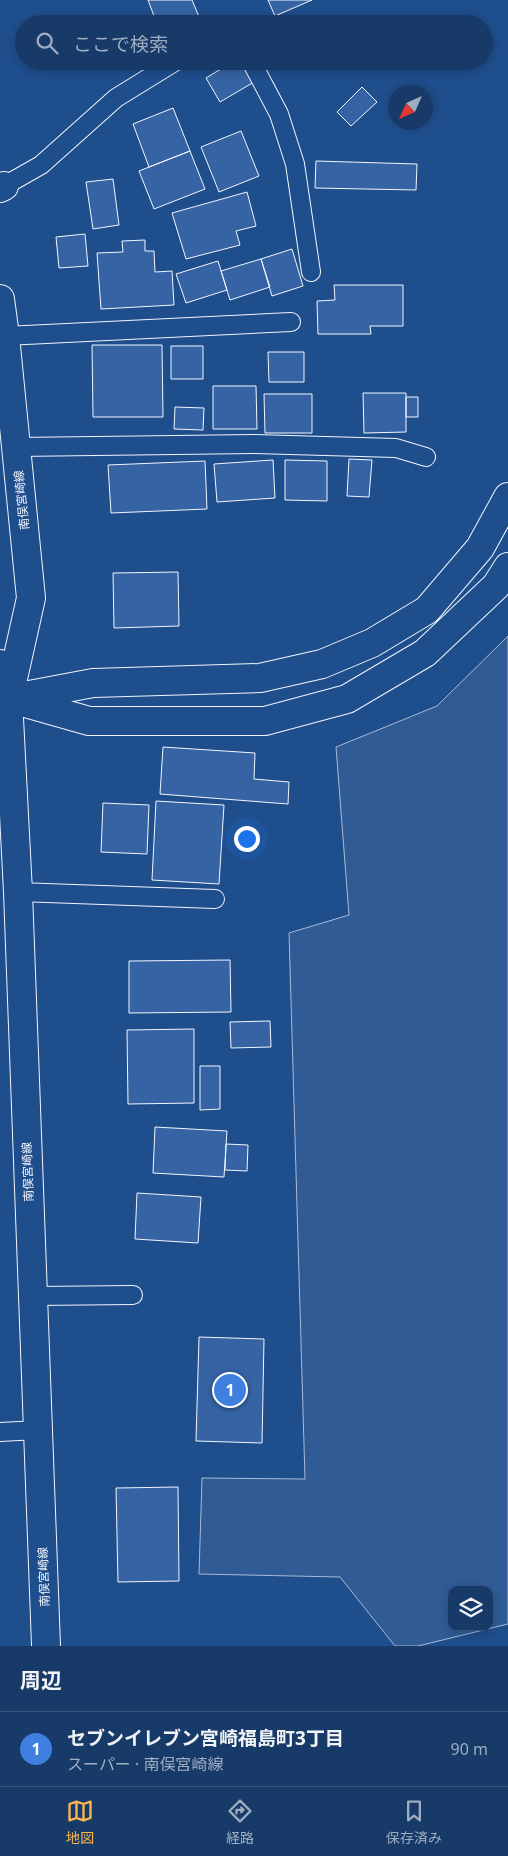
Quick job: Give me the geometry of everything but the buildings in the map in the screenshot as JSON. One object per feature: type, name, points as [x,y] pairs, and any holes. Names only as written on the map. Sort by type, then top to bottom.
[{"type":"main road","name":"南俣宮崎線","points":[[0,299],[31,598],[8,699]]},
{"type":"main road","points":[[8,699],[93,683],[260,678],[330,660],[372,643],[427,610],[480,548],[508,496]]},
{"type":"main road","points":[[8,699],[90,721],[265,720],[338,702],[347,699],[425,653],[496,586],[508,567]]},
{"type":"main road","name":"南俣宮崎線","points":[[0,664],[8,699],[18,892],[46,1646]]},
{"type":"lane","points":[[2,187],[41,165],[116,98],[161,70]]},
{"type":"lane","points":[[256,70],[279,114],[295,164],[311,272]]},
{"type":"lane","points":[[5,336],[291,322]]},
{"type":"lane","points":[[16,447],[254,444],[396,448],[426,456]]},
{"type":"lane","points":[[18,892],[215,899]]},
{"type":"lane","points":[[33,1296],[133,1295]]},
{"type":"lane","points":[[0,1432],[38,1430]]},
{"type":"shaded area","points":[[508,636],[508,1624],[493,1628],[493,1586],[448,1586],[448,1631],[479,1631],[418,1646],[395,1646],[340,1577],[199,1574],[202,1478],[305,1479],[289,933],[349,915],[336,747],[437,706]]},
{"type":"place","name":"セブンイレブン宮崎福島町3丁目","points":[[230,1390]]}]
